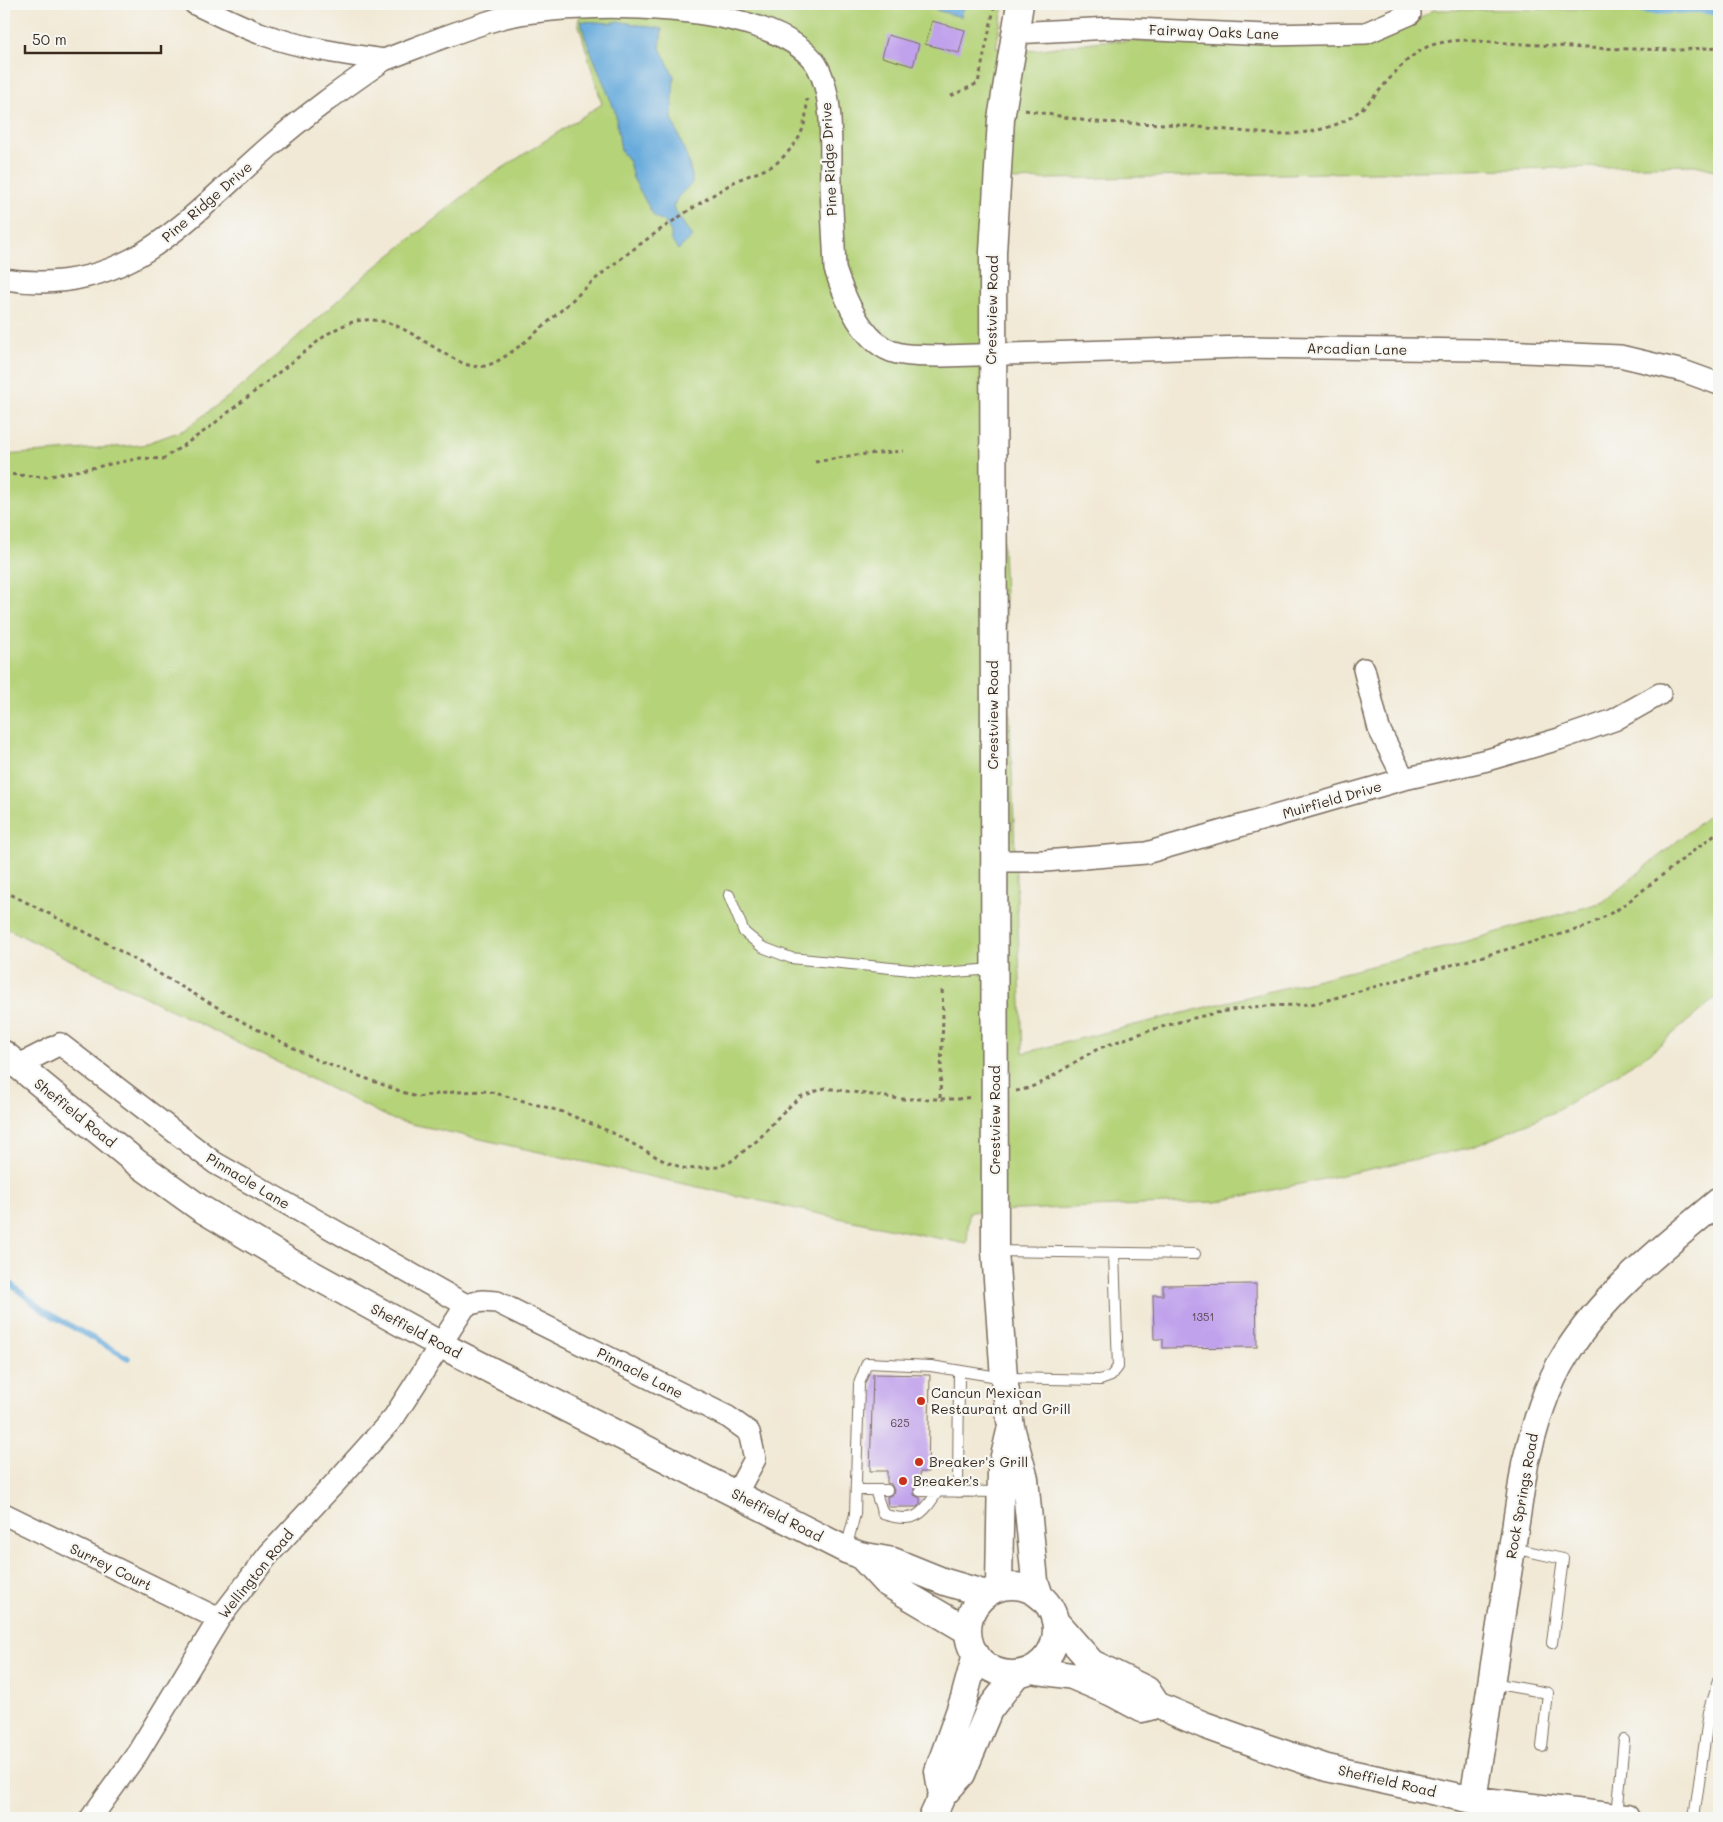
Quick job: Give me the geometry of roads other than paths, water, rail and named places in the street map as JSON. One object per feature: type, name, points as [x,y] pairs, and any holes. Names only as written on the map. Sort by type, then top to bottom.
[{"type":"street","points":[[195,4],[262,34],[293,43],[384,60]]},
{"type":"street","name":"Crestview Road","points":[[1020,4],[1013,32],[1003,100],[994,193],[991,354],[995,1251],[1004,1378],[1011,1427],[1025,1479],[1035,1581],[1040,1596]]},
{"type":"street","name":"Pine Ridge Drive","points":[[4,279],[60,283],[98,275],[130,262],[182,225],[268,147],[313,110],[384,60],[505,17],[568,6],[680,6],[732,14],[770,28],[790,38],[806,50],[816,64],[827,96],[835,269],[843,294],[856,318],[872,339],[896,353],[943,356],[991,354]]},
{"type":"street","name":"Fairway Oaks Lane","points":[[1013,32],[1112,28],[1267,35],[1366,33],[1410,14]]},
{"type":"street","name":"Arcadian Lane","points":[[991,354],[1245,347],[1505,351],[1620,356],[1683,371],[1719,384]]},
{"type":"street","points":[[1364,669],[1379,730],[1404,779]]},
{"type":"street","name":"Muirfield Drive","points":[[994,861],[1045,861],[1146,853],[1404,779],[1487,760],[1558,739],[1614,720],[1660,694]]},
{"type":"street","name":"Pinnacle Lane","points":[[10,1060],[60,1044],[215,1163],[466,1305],[482,1301],[497,1302],[728,1418],[749,1432],[754,1459],[736,1494]]},
{"type":"street","name":"Sheffield Road","points":[[10,1060],[136,1162],[200,1208],[292,1263],[441,1345],[853,1552],[893,1561],[945,1582],[992,1590]]},
{"type":"street","name":"Rock Springs Road","points":[[1473,1800],[1525,1464],[1538,1415],[1565,1355],[1588,1324],[1619,1290],[1719,1202]]},
{"type":"street","points":[[441,1345],[466,1305]]},
{"type":"street","name":"Wellington Road","points":[[91,1818],[137,1754],[219,1618],[269,1554],[394,1416],[441,1345]]},
{"type":"street","name":"Crestview Road","points":[[992,1590],[1001,1469],[1011,1427]]},
{"type":"street","name":"Surrey Court","points":[[4,1514],[219,1618]]},
{"type":"street","name":"Sheffield Road","points":[[853,1552],[885,1582],[972,1643]]},
{"type":"street","points":[[1021,1587],[1040,1596],[1050,1607],[1055,1621],[1056,1636],[1051,1650],[1042,1662],[1024,1672],[989,1710],[962,1774],[937,1807],[938,1771],[964,1698],[972,1643],[969,1617],[976,1604],[992,1590],[1021,1587]]},
{"type":"street","name":"Sheffield Road","points":[[1055,1621],[1092,1662],[1148,1690],[1157,1705],[1237,1738],[1327,1768],[1473,1800],[1621,1818]]},
{"type":"street","points":[[972,1643],[989,1667],[1002,1673],[1024,1672]]},
{"type":"street","name":"Sheffield Road","points":[[1024,1672],[1072,1676],[1112,1693],[1142,1709],[1157,1705]]},
{"type":"lane","points":[[729,895],[744,932],[762,947],[791,958],[941,974],[994,969]]},
{"type":"lane","points":[[995,1251],[1195,1254]]},
{"type":"lane","points":[[853,1552],[859,1384],[867,1364],[931,1366],[1004,1378],[1100,1380],[1110,1376],[1118,1367],[1114,1253]]},
{"type":"lane","points":[[958,1492],[959,1371]]},
{"type":"lane","points":[[856,1490],[887,1490]]},
{"type":"lane","points":[[876,1490],[883,1514],[895,1518],[908,1518],[924,1512],[938,1491]]},
{"type":"lane","points":[[920,1491],[1000,1492]]},
{"type":"lane","points":[[1512,1548],[1563,1559],[1552,1643]]},
{"type":"lane","points":[[1694,1818],[1709,1712],[1719,1680]]},
{"type":"lane","points":[[1491,1683],[1548,1692],[1542,1747]]},
{"type":"lane","points":[[1621,1818],[1624,1740]]},
{"type":"water","points":[[938,4],[965,4],[961,17],[936,10]]},
{"type":"water","points":[[581,21],[611,23],[617,21],[662,29],[660,48],[674,76],[672,118],[692,176],[692,183],[678,197],[673,207],[692,237],[678,250],[671,240],[671,232],[664,221],[655,217],[651,211],[633,178],[629,161],[621,151],[615,111],[585,37]]},
{"type":"waterway","points":[[1597,4],[1655,12],[1698,10],[1719,13]]},
{"type":"waterway","points":[[4,1279],[44,1311],[128,1358]]},
{"type":"place","name":"Cancun Mexican Restaurant and Grill","points":[[921,1401]]},
{"type":"place","name":"Breaker's Grill","points":[[919,1462]]},
{"type":"place","name":"Breaker's","points":[[903,1481]]}]
